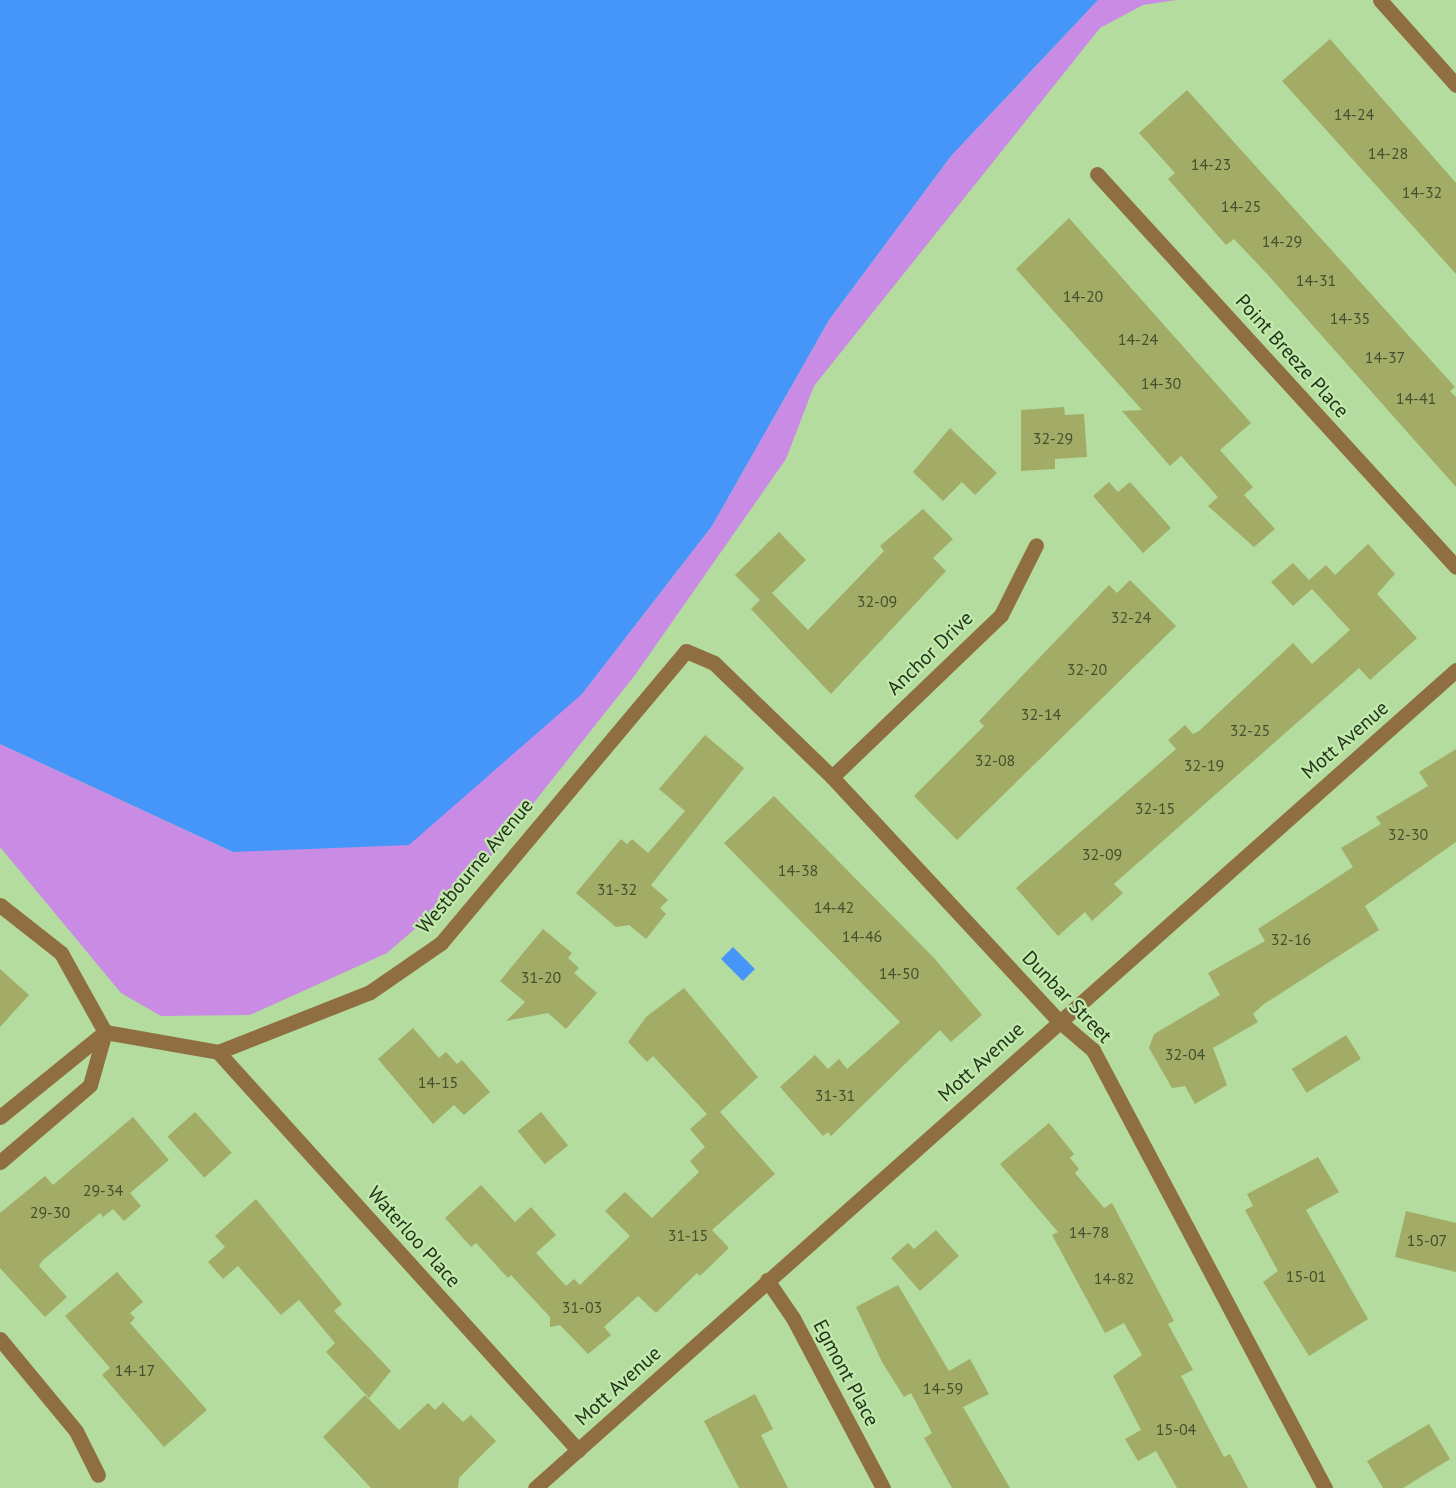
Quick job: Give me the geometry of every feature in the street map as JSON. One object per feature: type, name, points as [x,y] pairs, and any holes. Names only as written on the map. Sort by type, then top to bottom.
[{"type":"street","points":[[1380,0],[1456,85]]},
{"type":"street","name":"Point Breeze Place","points":[[1097,174],[1456,567]]},
{"type":"street","name":"Anchor Drive","points":[[832,777],[1001,615],[1036,545]]},
{"type":"street","name":"Dunbar Street","points":[[686,651],[714,663],[832,777],[1059,1021],[1093,1050],[1324,1488]]},
{"type":"street","name":"Westbourne Avenue","points":[[218,1052],[370,992],[441,943],[686,651]]},
{"type":"street","name":"Mott Avenue","points":[[535,1488],[1456,670]]},
{"type":"street","points":[[0,905],[61,953],[105,1032],[90,1085],[0,1161]]},
{"type":"street","points":[[0,1117],[105,1032],[218,1052]]},
{"type":"street","name":"Waterloo Place","points":[[218,1052],[578,1450]]},
{"type":"street","name":"Egmont Place","points":[[767,1280],[793,1318],[883,1488]]},
{"type":"street","points":[[0,1339],[76,1431],[98,1475]]},
{"type":"shaded area","points":[[1098,0],[1176,0],[1143,5],[1100,28],[814,386],[786,459],[635,675],[474,878],[387,953],[250,1015],[161,1016],[121,993],[0,847],[0,744],[233,852],[582,694],[712,526],[829,320],[951,156]]},
{"type":"water","points":[[0,0],[1098,0],[951,156],[829,320],[712,526],[582,694],[409,845],[233,852],[0,744]]},
{"type":"water","points":[[733,947],[755,969],[743,981],[721,959]]},
{"type":"building","points":[[1330,39],[1456,183],[1456,274],[1282,81]]},
{"type":"building","points":[[1187,90],[1455,387],[1450,391],[1456,397],[1456,487],[1269,276],[1234,239],[1226,245],[1168,179],[1175,173],[1139,133]]},
{"type":"building","points":[[1069,218],[1251,423],[1220,450],[1253,487],[1244,495],[1275,529],[1254,547],[1208,506],[1218,497],[1181,456],[1170,466],[1122,411],[1142,410],[1016,269]]},
{"type":"building","points":[[1064,407],[1065,415],[1084,414],[1087,457],[1055,459],[1055,469],[1021,471],[1021,410]]},
{"type":"building","points":[[950,428],[997,473],[975,495],[962,482],[943,501],[913,472]]},
{"type":"building","points":[[1109,482],[1118,492],[1130,482],[1171,528],[1143,553],[1093,496]]},
{"type":"building","points":[[923,509],[953,539],[933,558],[946,571],[831,694],[751,609],[760,600],[735,575],[779,532],[806,560],[772,593],[808,630],[884,551],[880,546]]},
{"type":"building","points":[[1368,544],[1395,574],[1377,594],[1417,638],[1370,680],[1359,668],[1114,884],[1123,893],[1092,921],[1085,912],[1058,936],[1016,888],[1176,749],[1168,740],[1185,725],[1193,734],[1199,731],[1293,643],[1312,664],[1350,630],[1312,589],[1293,606],[1271,582],[1293,563],[1309,580],[1326,565],[1335,575]]},
{"type":"building","points":[[1130,580],[1176,626],[957,840],[914,796],[984,726],[979,721],[1109,585],[1117,593]]},
{"type":"building","points":[[705,735],[744,768],[651,885],[668,900],[660,908],[666,914],[646,939],[629,925],[616,927],[576,893],[621,839],[627,844],[632,839],[648,853],[685,811],[659,789]]},
{"type":"building","points":[[1456,749],[1456,842],[1365,906],[1379,930],[1264,1004],[1253,1014],[1258,1022],[1213,1048],[1227,1085],[1195,1104],[1185,1086],[1172,1088],[1149,1048],[1154,1034],[1220,995],[1208,973],[1265,941],[1258,929],[1353,867],[1341,848],[1381,824],[1376,817],[1428,786],[1419,772]]},
{"type":"building","points":[[774,796],[934,958],[982,1015],[951,1042],[940,1030],[831,1136],[828,1132],[823,1136],[780,1087],[815,1055],[828,1069],[839,1059],[847,1069],[900,1022],[724,843]]},
{"type":"building","points":[[543,929],[572,953],[568,958],[579,968],[574,973],[597,993],[566,1029],[548,1013],[506,1021],[525,1002],[500,981]]},
{"type":"building","points":[[0,969],[29,995],[0,1027]]},
{"type":"building","points":[[684,988],[758,1077],[720,1112],[775,1174],[712,1230],[729,1248],[700,1276],[697,1273],[656,1313],[638,1296],[604,1327],[611,1335],[588,1354],[560,1325],[550,1327],[550,1317],[511,1275],[508,1278],[476,1243],[471,1247],[445,1218],[481,1185],[515,1222],[531,1207],[556,1235],[536,1253],[566,1286],[574,1279],[580,1285],[630,1236],[605,1211],[625,1192],[652,1218],[699,1172],[690,1161],[705,1147],[690,1129],[707,1114],[653,1056],[647,1062],[628,1042],[646,1017]]},
{"type":"building","points":[[413,1028],[439,1058],[446,1052],[457,1064],[462,1060],[490,1092],[464,1115],[454,1105],[433,1124],[378,1059]]},
{"type":"building","points":[[1346,1035],[1361,1059],[1307,1093],[1292,1069]]},
{"type":"building","points":[[195,1112],[232,1153],[204,1178],[168,1137]]},
{"type":"building","points":[[541,1112],[568,1145],[545,1164],[518,1131]]},
{"type":"building","points":[[133,1117],[169,1160],[130,1193],[141,1206],[124,1221],[113,1209],[103,1217],[100,1213],[43,1260],[39,1266],[67,1297],[45,1317],[0,1268],[0,1213],[45,1176],[53,1185]]},
{"type":"building","points":[[1049,1123],[1074,1154],[1070,1158],[1079,1169],[1075,1173],[1104,1208],[1112,1203],[1174,1321],[1168,1324],[1193,1370],[1181,1376],[1224,1457],[1230,1454],[1248,1488],[1177,1488],[1156,1451],[1138,1461],[1125,1439],[1141,1430],[1113,1376],[1142,1355],[1124,1323],[1105,1333],[1052,1235],[1058,1232],[1000,1164]]},
{"type":"building","points":[[1318,1157],[1339,1192],[1306,1210],[1368,1319],[1309,1356],[1263,1282],[1278,1271],[1245,1210],[1253,1206],[1247,1194]]},
{"type":"building","points":[[256,1199],[342,1304],[334,1311],[391,1371],[369,1398],[326,1352],[335,1343],[299,1300],[281,1315],[238,1266],[223,1279],[208,1262],[225,1247],[215,1236]]},
{"type":"building","points":[[1406,1211],[1456,1223],[1456,1272],[1395,1257]]},
{"type":"building","points":[[936,1230],[959,1256],[920,1291],[891,1258],[908,1243],[914,1249]]},
{"type":"building","points":[[117,1272],[143,1302],[130,1313],[135,1318],[130,1323],[207,1410],[164,1447],[102,1375],[110,1368],[65,1316]]},
{"type":"building","points":[[898,1285],[949,1371],[970,1359],[989,1394],[963,1407],[1010,1488],[952,1488],[924,1438],[932,1433],[911,1393],[904,1397],[882,1362],[856,1307]]},
{"type":"building","points":[[755,1394],[773,1429],[761,1435],[788,1488],[739,1488],[704,1421]]},
{"type":"building","points":[[365,1395],[399,1430],[428,1403],[435,1410],[443,1402],[463,1422],[471,1415],[496,1441],[459,1478],[458,1488],[371,1488],[323,1437]]},
{"type":"building","points":[[1429,1424],[1450,1459],[1403,1488],[1383,1488],[1367,1461]]}]
